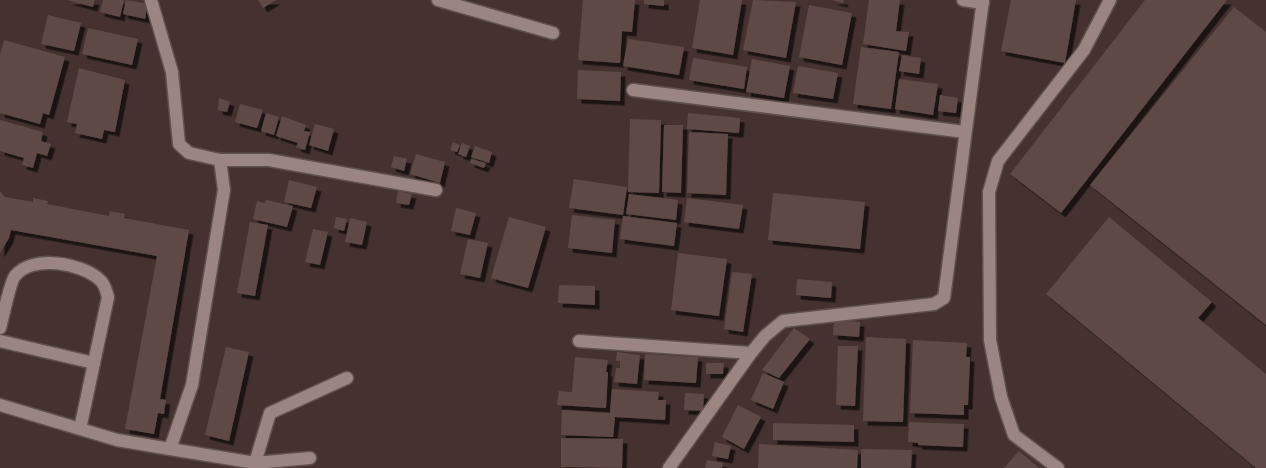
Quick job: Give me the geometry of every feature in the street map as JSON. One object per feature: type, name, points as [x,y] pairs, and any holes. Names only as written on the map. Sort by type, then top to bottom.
[{"type":"street","points":[[151,0],[172,72],[179,144],[189,154],[220,160],[269,160],[436,190]]},
{"type":"street","points":[[438,0],[553,33]]},
{"type":"street","points":[[669,468],[751,353],[765,336],[783,321],[934,304],[944,298],[983,2],[963,0]]},
{"type":"street","points":[[1058,468],[1014,435],[1001,398],[990,340],[989,192],[998,161],[1084,50],[1110,0]]},
{"type":"street","points":[[633,90],[965,132]]},
{"type":"street","points":[[170,449],[192,385],[224,190],[220,160]]},
{"type":"street","points":[[0,328],[14,276],[27,266],[42,262],[68,266],[91,273],[102,281],[108,297],[80,429]]},
{"type":"street","points":[[0,341],[94,363]]},
{"type":"street","points":[[579,341],[751,353]]},
{"type":"street","points":[[255,463],[270,413],[347,378]]},
{"type":"street","points":[[0,405],[117,440],[255,463],[310,458]]},
{"type":"building","points":[[67,0],[95,0],[93,7]]},
{"type":"building","points":[[103,0],[124,0],[120,17],[100,12]]},
{"type":"building","points":[[126,0],[148,4],[145,19],[123,14]]},
{"type":"building","points":[[258,0],[276,0],[263,8]]},
{"type":"building","points":[[583,0],[635,0],[632,32],[622,31],[620,63],[578,60]]},
{"type":"building","points":[[644,0],[664,0],[664,6],[644,4]]},
{"type":"building","points":[[700,0],[742,0],[733,55],[692,48]]},
{"type":"building","points":[[753,0],[796,2],[786,58],[743,50]]},
{"type":"building","points":[[831,0],[844,0],[843,3]]},
{"type":"building","points":[[869,0],[900,0],[896,31],[909,32],[906,51],[863,44]]},
{"type":"building","points":[[1011,0],[1076,0],[1065,63],[1001,51]]},
{"type":"building","points":[[1145,0],[1227,0],[1061,213],[1010,174]]},
{"type":"building","points":[[809,5],[852,13],[842,65],[799,57]]},
{"type":"building","points":[[1234,7],[1266,32],[1266,325],[1090,185]]},
{"type":"building","points":[[48,15],[81,23],[74,51],[41,44]]},
{"type":"building","points":[[88,28],[138,39],[132,65],[82,54]]},
{"type":"building","points":[[628,39],[684,47],[679,75],[623,66]]},
{"type":"building","points":[[4,40],[65,57],[49,115],[43,113],[40,124],[0,113],[0,55]]},
{"type":"building","points":[[861,47],[899,52],[891,109],[853,104]]},
{"type":"building","points":[[902,55],[921,58],[919,74],[899,71]]},
{"type":"building","points":[[693,58],[747,67],[744,89],[689,80]]},
{"type":"building","points":[[752,59],[790,66],[784,98],[746,92]]},
{"type":"building","points":[[798,66],[838,73],[833,99],[793,93]]},
{"type":"building","points":[[79,68],[125,80],[115,132],[104,130],[102,139],[75,133],[77,124],[67,122]]},
{"type":"building","points":[[578,70],[621,72],[620,101],[577,99]]},
{"type":"building","points":[[899,79],[938,84],[933,115],[895,109]]},
{"type":"building","points":[[940,95],[958,98],[956,113],[938,111]]},
{"type":"building","points":[[219,98],[230,102],[227,112],[218,110]]},
{"type":"building","points":[[240,104],[263,110],[257,128],[235,122]]},
{"type":"building","points":[[266,113],[279,117],[274,135],[261,131]]},
{"type":"building","points":[[688,113],[740,118],[739,133],[687,129]]},
{"type":"building","points":[[282,116],[306,125],[304,131],[310,132],[305,150],[296,147],[298,143],[276,136]]},
{"type":"building","points":[[630,119],[661,120],[659,193],[628,192]]},
{"type":"building","points":[[0,120],[43,132],[41,141],[51,144],[47,156],[37,153],[33,168],[22,165],[24,158],[0,151]]},
{"type":"building","points":[[315,124],[334,129],[328,151],[309,145]]},
{"type":"building","points":[[664,125],[683,125],[681,193],[662,192]]},
{"type":"building","points":[[689,132],[728,134],[726,195],[687,193]]},
{"type":"building","points":[[453,142],[460,145],[457,152],[450,150]]},
{"type":"building","points":[[462,143],[470,146],[466,157],[458,154]]},
{"type":"building","points":[[475,146],[492,152],[489,163],[471,157]]},
{"type":"building","points":[[416,154],[445,162],[440,183],[410,174]]},
{"type":"building","points":[[394,156],[407,159],[404,171],[391,167]]},
{"type":"building","points":[[471,159],[486,163],[484,168],[470,163]]},
{"type":"building","points":[[574,179],[627,187],[623,215],[569,208]]},
{"type":"building","points":[[289,180],[317,187],[311,208],[284,202]]},
{"type":"building","points":[[0,191],[5,197],[33,202],[33,198],[48,201],[47,204],[109,216],[110,211],[125,214],[124,218],[189,230],[160,399],[166,400],[164,414],[158,413],[154,434],[125,429],[157,256],[11,230],[9,238],[0,253]]},
{"type":"building","points":[[398,191],[412,194],[409,205],[396,203]]},
{"type":"building","points":[[773,193],[865,202],[860,249],[768,240]]},
{"type":"building","points":[[629,194],[678,200],[676,220],[626,214]]},
{"type":"building","points":[[687,198],[743,205],[739,229],[684,222]]},
{"type":"building","points":[[266,200],[293,206],[287,227],[253,219],[257,201],[265,203]]},
{"type":"building","points":[[456,208],[476,213],[470,235],[451,231]]},
{"type":"building","points":[[572,215],[615,220],[612,253],[568,248]]},
{"type":"building","points":[[623,216],[677,223],[674,246],[620,239]]},
{"type":"building","points":[[336,217],[347,219],[344,231],[334,228]]},
{"type":"building","points":[[509,217],[546,227],[528,288],[491,278]]},
{"type":"building","points":[[1109,217],[1212,302],[1198,318],[1266,374],[1266,468],[1256,468],[1046,294]]},
{"type":"building","points":[[350,218],[367,222],[362,245],[345,242]]},
{"type":"building","points":[[250,222],[268,225],[255,296],[237,293]]},
{"type":"building","points":[[313,229],[328,232],[320,265],[305,262]]},
{"type":"building","points":[[468,239],[488,243],[480,278],[460,274]]},
{"type":"building","points":[[678,253],[727,259],[719,316],[671,310]]},
{"type":"building","points":[[732,272],[752,274],[743,332],[724,329]]},
{"type":"building","points":[[797,279],[832,282],[831,298],[796,295]]},
{"type":"building","points":[[559,285],[595,286],[595,305],[558,303]]},
{"type":"building","points":[[834,320],[860,322],[859,337],[833,335]]},
{"type":"building","points":[[794,328],[810,339],[779,378],[762,370]]},
{"type":"building","points":[[866,337],[906,339],[903,422],[863,421]]},
{"type":"building","points":[[913,340],[967,343],[966,357],[970,357],[968,405],[964,405],[964,415],[910,413]]},
{"type":"building","points":[[838,346],[858,346],[855,406],[836,405]]},
{"type":"building","points":[[226,347],[249,352],[229,441],[205,435]]},
{"type":"building","points":[[617,352],[640,355],[637,384],[614,382],[616,368],[620,368],[620,361],[616,361]]},
{"type":"building","points":[[645,354],[698,357],[696,383],[644,380]]},
{"type":"building","points":[[575,357],[608,360],[606,408],[557,405],[559,391],[572,392]]},
{"type":"building","points":[[706,363],[724,363],[723,374],[706,374]]},
{"type":"building","points":[[763,373],[784,382],[773,409],[751,400]]},
{"type":"building","points":[[612,389],[659,392],[658,400],[666,400],[665,420],[615,417],[613,437],[561,435],[562,410],[610,413]]},
{"type":"building","points":[[685,393],[704,394],[703,411],[684,410]]},
{"type":"building","points":[[738,405],[761,417],[744,449],[722,437]]},
{"type":"building","points":[[909,422],[964,424],[963,447],[918,445],[918,443],[908,442]]},
{"type":"building","points":[[773,423],[854,425],[854,442],[773,440]]},
{"type":"building","points":[[561,438],[623,439],[622,468],[561,467]]},
{"type":"building","points":[[715,442],[731,446],[728,459],[712,456]]},
{"type":"building","points":[[759,444],[858,450],[857,468],[758,468]]},
{"type":"building","points":[[861,449],[912,450],[911,468],[861,468]]},
{"type":"building","points":[[1019,451],[1039,468],[1004,468]]},
{"type":"building","points":[[707,460],[723,463],[722,468],[705,468]]}]
